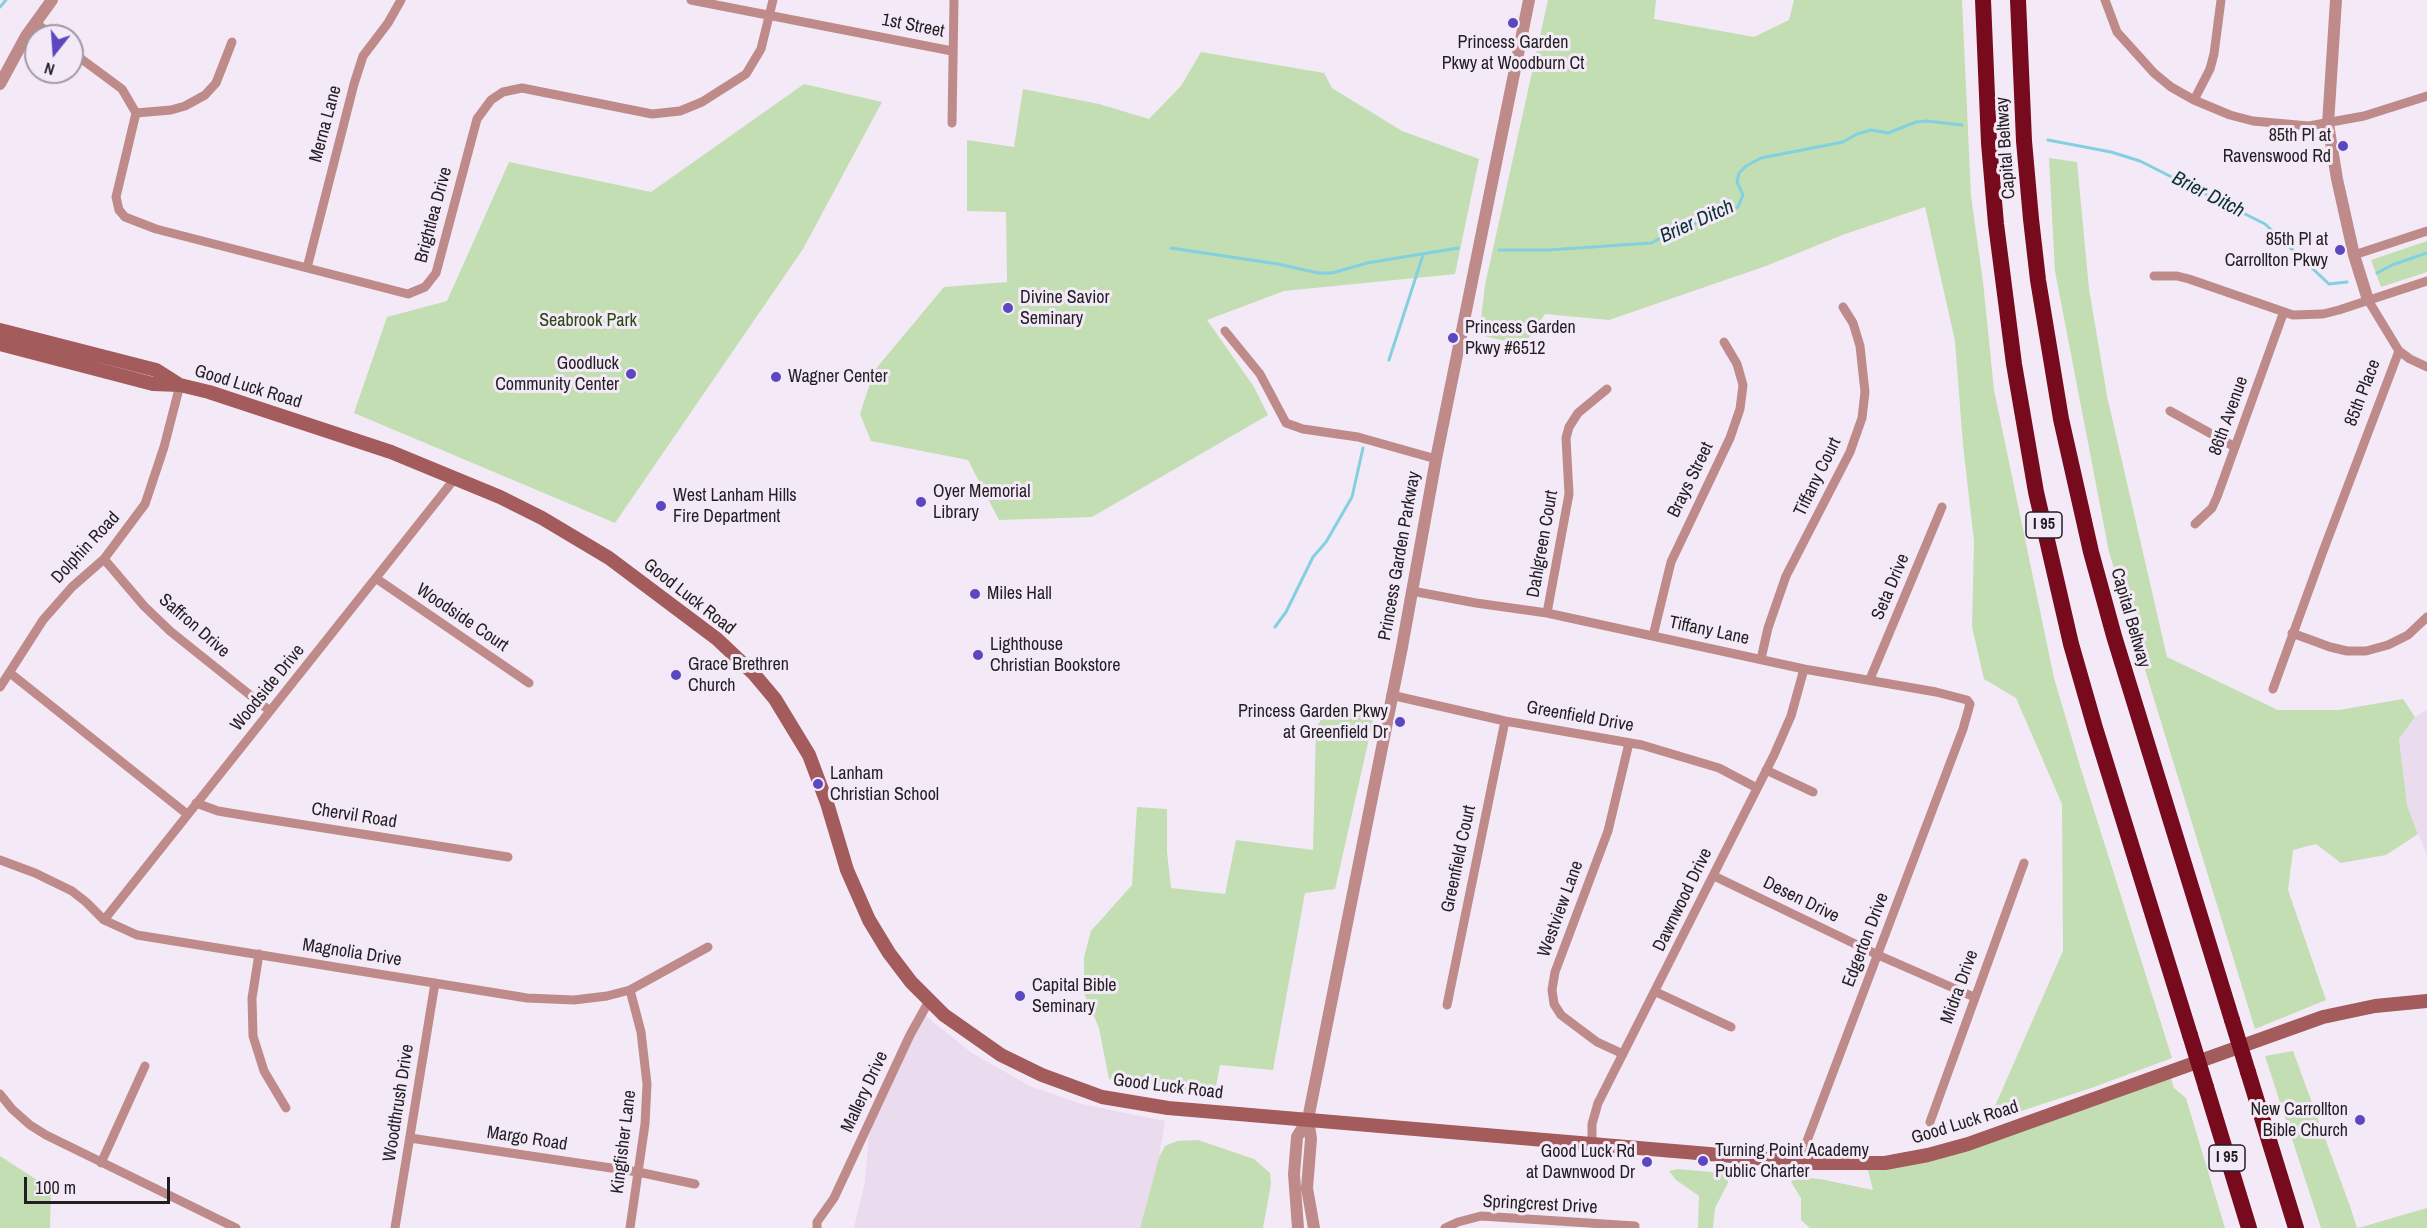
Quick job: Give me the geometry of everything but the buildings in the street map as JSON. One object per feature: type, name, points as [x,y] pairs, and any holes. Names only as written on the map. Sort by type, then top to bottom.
[{"type":"highway","name":"Capital Beltway","points":[[1983,0],[1989,143],[1997,234],[2014,364],[2036,492],[2071,644],[2089,707],[2249,1228]]},
{"type":"highway","name":"Capital Beltway","points":[[2018,0],[2023,129],[2040,291],[2061,419],[2091,552],[2114,636],[2296,1228]]},
{"type":"main road","name":"Good Luck Road","points":[[0,330],[156,370],[180,385]]},
{"type":"main road","name":"Good Luck Road","points":[[0,344],[153,384],[180,385],[350,437],[456,477],[542,518],[609,558],[717,639],[758,679],[789,720],[809,755],[827,803],[847,870],[869,920],[889,953],[929,1001],[970,1035],[1001,1055],[1042,1075],[1094,1095],[1168,1108],[1799,1162],[1885,1163],[1940,1152],[2323,1017],[2375,1006],[2427,1001]]},
{"type":"street","points":[[0,84],[35,22],[52,0]]},
{"type":"street","name":"Merna Lane","points":[[307,268],[363,56],[388,23],[401,0]]},
{"type":"street","name":"1st Street","points":[[691,0],[952,51]]},
{"type":"street","name":"Brightlea Drive","points":[[136,113],[116,197],[119,210],[125,216],[156,229],[408,294],[425,287],[436,273],[477,119],[491,100],[503,92],[522,88],[652,114],[680,111],[702,102],[746,74],[758,57],[773,0]]},
{"type":"street","points":[[952,123],[954,0]]},
{"type":"street","name":"Princess Garden Parkway","points":[[1308,1119],[1528,0]]},
{"type":"street","points":[[2106,0],[2111,20],[2124,42],[2154,73],[2171,87],[2220,112],[2253,121],[2295,126],[2328,124],[2364,116],[2427,96]]},
{"type":"street","points":[[2194,100],[2210,69],[2221,0]]},
{"type":"street","name":"85th Place","points":[[2273,689],[2399,351],[2368,300],[2354,255],[2337,179],[2328,124],[2336,0]]},
{"type":"street","points":[[84,60],[122,89],[136,113],[171,110],[185,106],[205,95],[216,83],[232,42]]},
{"type":"street","points":[[2354,255],[2427,231]]},
{"type":"street","points":[[2154,276],[2177,276],[2189,279],[2283,314],[2293,315],[2323,314],[2427,281]]},
{"type":"street","name":"Tiffany Court","points":[[1761,659],[1768,628],[1786,576],[1850,452],[1862,418],[1865,392],[1860,346],[1853,323],[1843,306]]},
{"type":"street","name":"86th Avenue","points":[[2195,524],[2212,508],[2283,314]]},
{"type":"street","points":[[1225,331],[1260,374],[1286,423],[1302,429],[1358,437],[1436,459]]},
{"type":"street","name":"Brays Street","points":[[1653,636],[1671,562],[1730,438],[1740,409],[1743,386],[1737,364],[1724,342]]},
{"type":"street","points":[[2399,351],[2427,367]]},
{"type":"street","name":"Dolphin Road","points":[[0,687],[56,604],[87,572],[104,559],[145,504],[164,447],[180,385]]},
{"type":"street","name":"Dahlgreen Court","points":[[1547,613],[1569,494],[1566,438],[1569,427],[1578,413],[1607,389]]},
{"type":"street","points":[[2170,411],[2235,447]]},
{"type":"street","name":"Woodside Drive","points":[[104,920],[456,477]]},
{"type":"street","name":"Seta Drive","points":[[1870,680],[1942,507]]},
{"type":"street","name":"Saffron Drive","points":[[104,559],[144,606],[170,630],[270,711]]},
{"type":"street","name":"Woodside Court","points":[[377,579],[529,683]]},
{"type":"street","name":"Tiffany Lane","points":[[1412,591],[1547,613],[1804,669],[1967,700],[1970,708],[1963,729]]},
{"type":"street","points":[[2292,633],[2330,647],[2347,651],[2366,651],[2399,639],[2418,627],[2427,617]]},
{"type":"street","name":"Dawnwood Drive","points":[[1592,1143],[1596,1110],[1766,770],[1791,716],[1804,669]]},
{"type":"street","points":[[10,673],[187,814]]},
{"type":"street","name":"Greenfield Drive","points":[[1391,695],[1505,721],[1629,743],[1683,756],[1719,768],[1757,788]]},
{"type":"street","name":"Greenfield Court","points":[[1447,1005],[1505,721]]},
{"type":"street","name":"Edgerton Drive","points":[[1799,1162],[1963,729]]},
{"type":"street","name":"Westview Lane","points":[[1623,1054],[1597,1042],[1567,1021],[1556,1010],[1552,990],[1556,972],[1608,831],[1629,743]]},
{"type":"street","points":[[1766,770],[1813,792]]},
{"type":"street","name":"Chervil Road","points":[[196,803],[254,817],[508,857]]},
{"type":"street","name":"Magnolia Drive","points":[[0,860],[35,873],[72,891],[87,902],[104,920],[137,935],[527,998],[556,1000],[593,998],[630,990],[708,947]]},
{"type":"street","name":"Midra Drive","points":[[1930,1122],[2024,863]]},
{"type":"street","name":"Desen Drive","points":[[1714,876],[1878,955],[1974,997]]},
{"type":"street","points":[[259,954],[252,998],[253,1036],[264,1071],[286,1108]]},
{"type":"street","name":"Woodthrush Drive","points":[[395,1228],[435,983]]},
{"type":"street","name":"Kingfisher Lane","points":[[630,990],[641,1032],[648,1084],[645,1124],[630,1228]]},
{"type":"street","points":[[1656,992],[1731,1027]]},
{"type":"street","name":"Mallery Drive","points":[[817,1228],[816,1222],[834,1198],[910,1035],[929,1001]]},
{"type":"street","points":[[101,1163],[145,1066]]},
{"type":"street","points":[[0,1094],[30,1125],[101,1163],[236,1228]]},
{"type":"street","points":[[1298,1228],[1294,1174],[1297,1137],[1308,1119]]},
{"type":"street","points":[[1308,1119],[1311,1139],[1307,1188],[1314,1228]]},
{"type":"street","name":"Margo Road","points":[[410,1138],[638,1172],[695,1184]]},
{"type":"street","name":"Springcrest Drive","points":[[1445,1228],[1481,1216],[1547,1224],[1635,1226]]},
{"type":"shaded area","points":[[2427,709],[2427,856],[2407,805],[2399,739],[2415,717]]},
{"type":"shaded area","points":[[922,1013],[972,1053],[1030,1086],[1081,1104],[1165,1121],[1159,1157],[1140,1228],[854,1228],[865,1181],[870,1121]]},
{"type":"green space","points":[[1548,0],[1656,0],[1654,19],[1754,37],[1789,20],[1794,0],[1962,0],[1971,196],[1994,390],[2054,678],[2172,1058],[1988,1122],[2063,951],[2062,804],[2016,698],[1984,679],[1972,627],[1974,541],[1963,445],[1955,341],[1925,207],[1845,234],[1766,266],[1609,320],[1545,314],[1524,345],[1479,335],[1485,285]]},
{"type":"green space","points":[[1201,52],[1324,73],[1332,88],[1402,131],[1479,159],[1455,274],[1284,291],[1207,320],[1254,387],[1268,415],[1092,517],[999,520],[968,460],[871,441],[860,414],[874,371],[944,287],[1007,282],[1006,212],[967,211],[967,140],[1014,147],[1023,89],[1099,104],[1149,119],[1181,86]]},
{"type":"green space","name":"Seabrook Park","points":[[804,84],[882,102],[803,249],[615,523],[354,413],[387,317],[447,301],[509,162],[651,192]]},
{"type":"green space","points":[[2049,158],[2077,162],[2089,289],[2107,396],[2167,657],[2278,710],[2339,710],[2403,699],[2415,717],[2399,739],[2407,805],[2418,834],[2386,855],[2341,863],[2316,844],[2293,850],[2288,890],[2326,1000],[2255,1029],[2109,552],[2055,271]]},
{"type":"green space","points":[[2427,241],[2427,272],[2381,287],[2371,260]]},
{"type":"green space","points":[[1351,709],[1373,721],[1335,889],[1305,893],[1273,1070],[1220,1065],[1214,1097],[1109,1079],[1099,1028],[1084,993],[1084,957],[1091,931],[1132,885],[1137,807],[1167,809],[1167,852],[1171,888],[1225,894],[1236,840],[1313,850],[1316,727],[1328,710]]},
{"type":"green space","points":[[2293,1051],[2357,1228],[2321,1228],[2265,1056]]},
{"type":"green space","points":[[2169,1072],[2174,1088],[2186,1098],[2225,1228],[1810,1228],[1801,1220],[1801,1198],[1791,1182],[1797,1177],[1820,1179],[1873,1190],[1866,1163],[1928,1155]]},
{"type":"green space","points":[[1198,1140],[1254,1159],[1270,1173],[1271,1184],[1263,1228],[1140,1228],[1159,1157],[1165,1146],[1177,1141]]},
{"type":"green space","points":[[0,1156],[51,1189],[50,1228],[0,1228]]},
{"type":"green space","points":[[1677,1169],[1723,1173],[1727,1176],[1728,1183],[1715,1208],[1713,1228],[1698,1228],[1699,1196],[1676,1180],[1669,1171]]},
{"type":"green space","points":[[2427,1208],[2427,1228],[2358,1228]]},
{"type":"waterway","points":[[0,7],[6,0]]},
{"type":"waterway","name":"Brier Ditch","points":[[1499,250],[1548,250],[1651,243],[1686,225],[1702,222],[1713,210],[1721,208],[1730,210],[1738,207],[1743,195],[1737,182],[1739,173],[1746,166],[1761,158],[1843,142],[1857,134],[1871,130],[1888,133],[1916,122],[1962,125]]},
{"type":"waterway","name":"Brier Ditch","points":[[2048,140],[2111,152],[2140,161],[2265,224],[2329,284],[2347,282]]},
{"type":"waterway","name":"Brier Ditch","points":[[1171,248],[1278,264],[1318,273],[1332,273],[1367,263],[1458,248]]},
{"type":"waterway","name":"Brier Ditch","points":[[2377,273],[2392,265],[2427,253]]},
{"type":"waterway","points":[[1389,360],[1423,255]]},
{"type":"waterway","points":[[1275,627],[1286,612],[1313,557],[1326,542],[1352,497],[1363,448]]},
{"type":"place","name":"Princess Garden Pkwy at Woodburn Ct","points":[[1513,23]]},
{"type":"place","name":"85th Pl at Ravenswood Rd","points":[[2343,146]]},
{"type":"place","name":"85th Pl at Carrollton Pkwy","points":[[2340,250]]},
{"type":"place","name":"Divine Savior Seminary","points":[[1008,308]]},
{"type":"place","name":"Princess Garden Pkwy #6512","points":[[1453,338]]},
{"type":"place","name":"Goodluck Community Center","points":[[631,374]]},
{"type":"place","name":"Wagner Center","points":[[776,377]]},
{"type":"place","name":"Oyer Memorial Library","points":[[921,502]]},
{"type":"place","name":"West Lanham Hills Fire Department","points":[[661,506]]},
{"type":"place","name":"Miles Hall","points":[[975,594]]},
{"type":"place","name":"Lighthouse Christian Bookstore","points":[[978,655]]},
{"type":"place","name":"Grace Brethren Church","points":[[676,675]]},
{"type":"place","name":"Princess Garden Pkwy at Greenfield Dr","points":[[1400,722]]},
{"type":"place","name":"Lanham Christian School","points":[[818,784]]},
{"type":"place","name":"Capital Bible Seminary","points":[[1020,996]]},
{"type":"place","name":"New Carrollton Bible Church","points":[[2360,1120]]},
{"type":"place","name":"Turning Point Academy Public Charter","points":[[1703,1161]]},
{"type":"place","name":"Good Luck Rd at Dawnwood Dr","points":[[1647,1162]]}]
